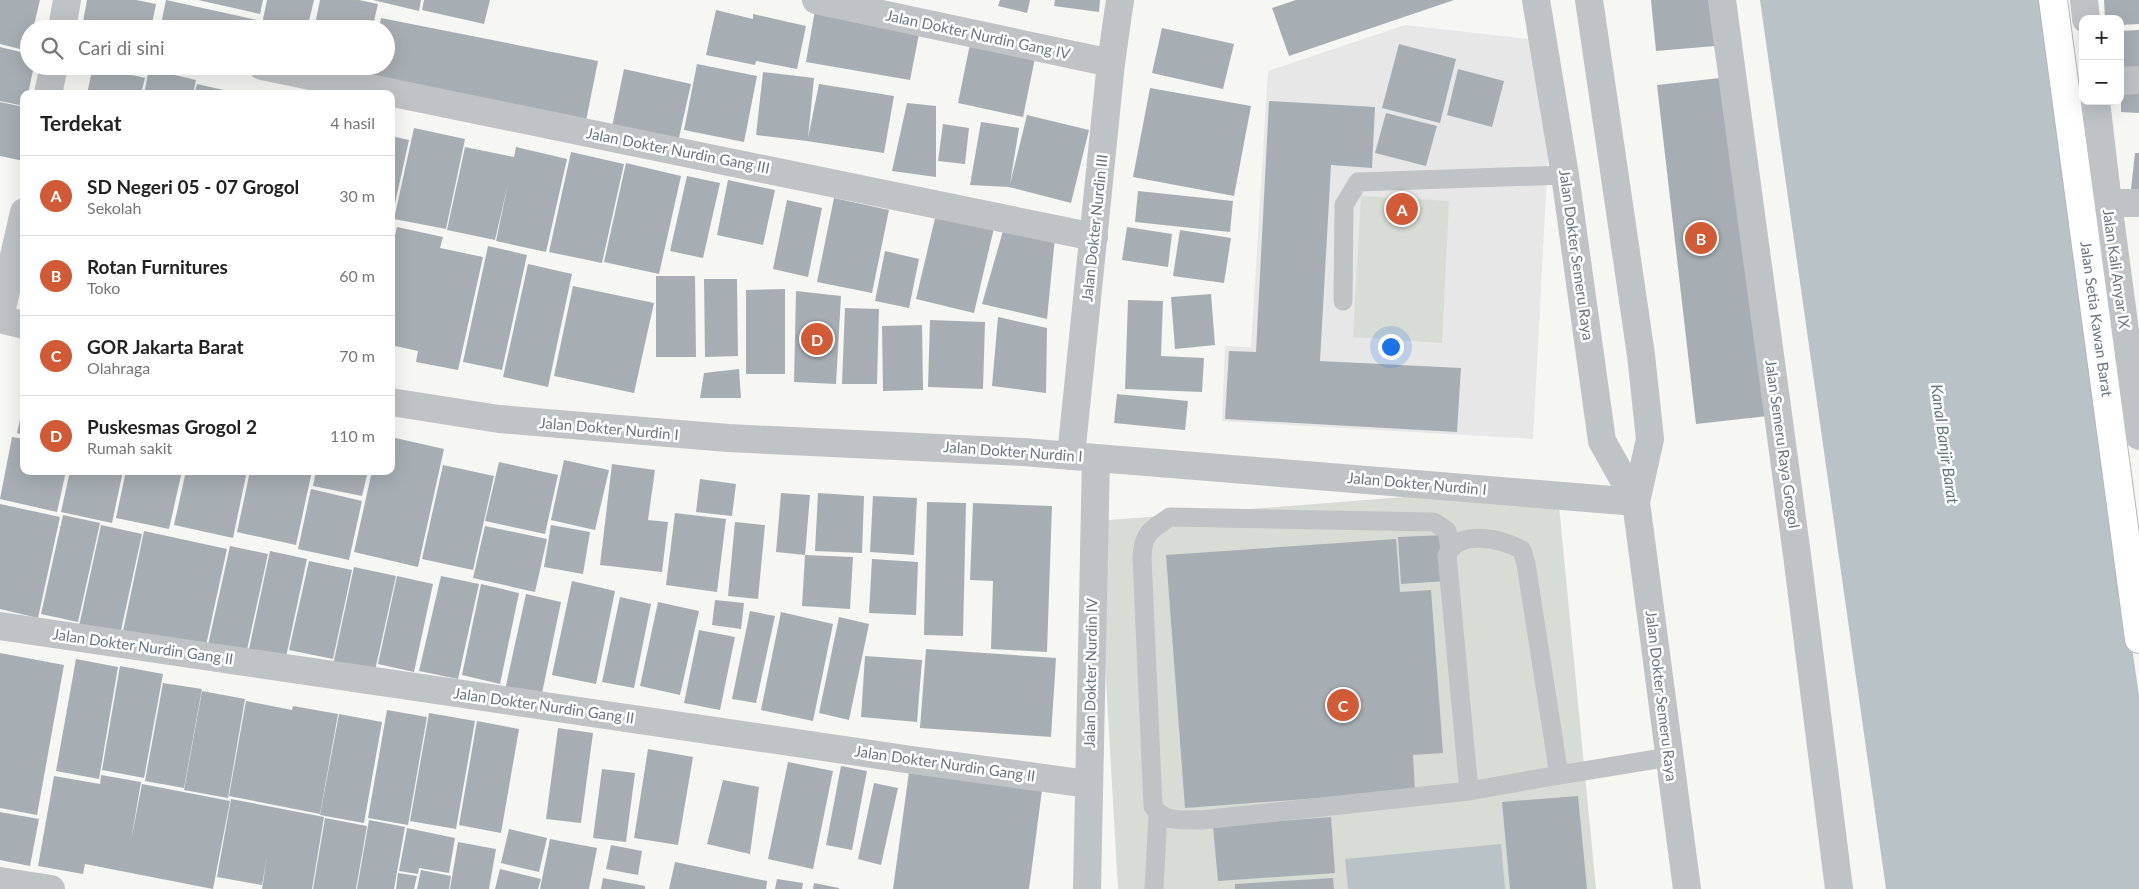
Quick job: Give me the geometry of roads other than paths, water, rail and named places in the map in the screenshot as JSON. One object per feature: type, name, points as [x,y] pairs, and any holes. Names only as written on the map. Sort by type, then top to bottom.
[{"type":"main road","name":"Jalan Setia Kawan Barat","points":[[2053,0],[2139,639]]},
{"type":"street","points":[[64,20],[67,0]]},
{"type":"street","name":"Jalan Dokter Nurdin Gang IV","points":[[816,0],[1111,63]]},
{"type":"street","name":"Jalan Dokter Nurdin III","points":[[1083,457],[1094,237],[1111,63],[1120,0]]},
{"type":"street","name":"Jalan Dokter Semeru Raya","points":[[1536,0],[1565,175],[1602,441],[1636,502]]},
{"type":"street","name":"Jalan Dokter Semeru Raya","points":[[1589,0],[1641,356],[1650,439],[1636,502],[1687,889]]},
{"type":"street","name":"Jalan Semeru Raya Grogol","points":[[1722,0],[1792,515],[1840,889]]},
{"type":"street","points":[[2084,0],[2086,15]]},
{"type":"street","points":[[49,90],[52,75]]},
{"type":"street","name":"Jalan Dokter Nurdin Gang III","points":[[306,75],[379,90]]},
{"type":"street","points":[[2124,81],[2139,80]]},
{"type":"street","name":"Jalan Dokter Nurdin Gang III","points":[[395,93],[1094,237]]},
{"type":"street","name":"Jalan Kali Anyar IX","points":[[2096,105],[2139,436]]},
{"type":"street","points":[[2108,204],[2139,203]]},
{"type":"street","points":[[20,230],[0,318],[20,324]]},
{"type":"street","name":"Jalan Dokter Nurdin I","points":[[395,403],[499,419],[728,438],[1023,452],[1636,502]]},
{"type":"street","name":"Jalan Dokter Nurdin IV","points":[[1083,457],[1088,784],[1087,889]]},
{"type":"street","name":"Jalan Dokter Nurdin Gang II","points":[[0,626],[1088,784]]},
{"type":"street","points":[[0,881],[51,889]]},
{"type":"lane","points":[[1343,301],[1344,205],[1358,182],[1565,175]]},
{"type":"lane","points":[[1154,889],[1158,815],[1153,806],[1142,547],[1147,532],[1170,517],[1434,522],[1447,531],[1450,548],[1447,555],[1469,791]]},
{"type":"lane","points":[[1450,548],[1465,540],[1490,538],[1508,542],[1522,550],[1526,564],[1559,775]]},
{"type":"lane","points":[[1158,815],[1168,819],[1202,820],[1469,791],[1669,757]]},
{"type":"water","name":"Kanal Banjir Barat","points":[[1760,0],[2039,0],[2139,696],[2139,889],[1886,889]]},
{"type":"water","points":[[1501,844],[1505,889],[1348,889],[1345,859]]},
{"type":"place","name":"SD Negeri 05 - 07 Grogol","points":[[1402,209]]},
{"type":"place","name":"Rotan Furnitures","points":[[1701,238]]},
{"type":"place","name":"Puskesmas Grogol 2","points":[[817,339]]},
{"type":"place","name":"GOR Jakarta Barat","points":[[1343,705]]}]
